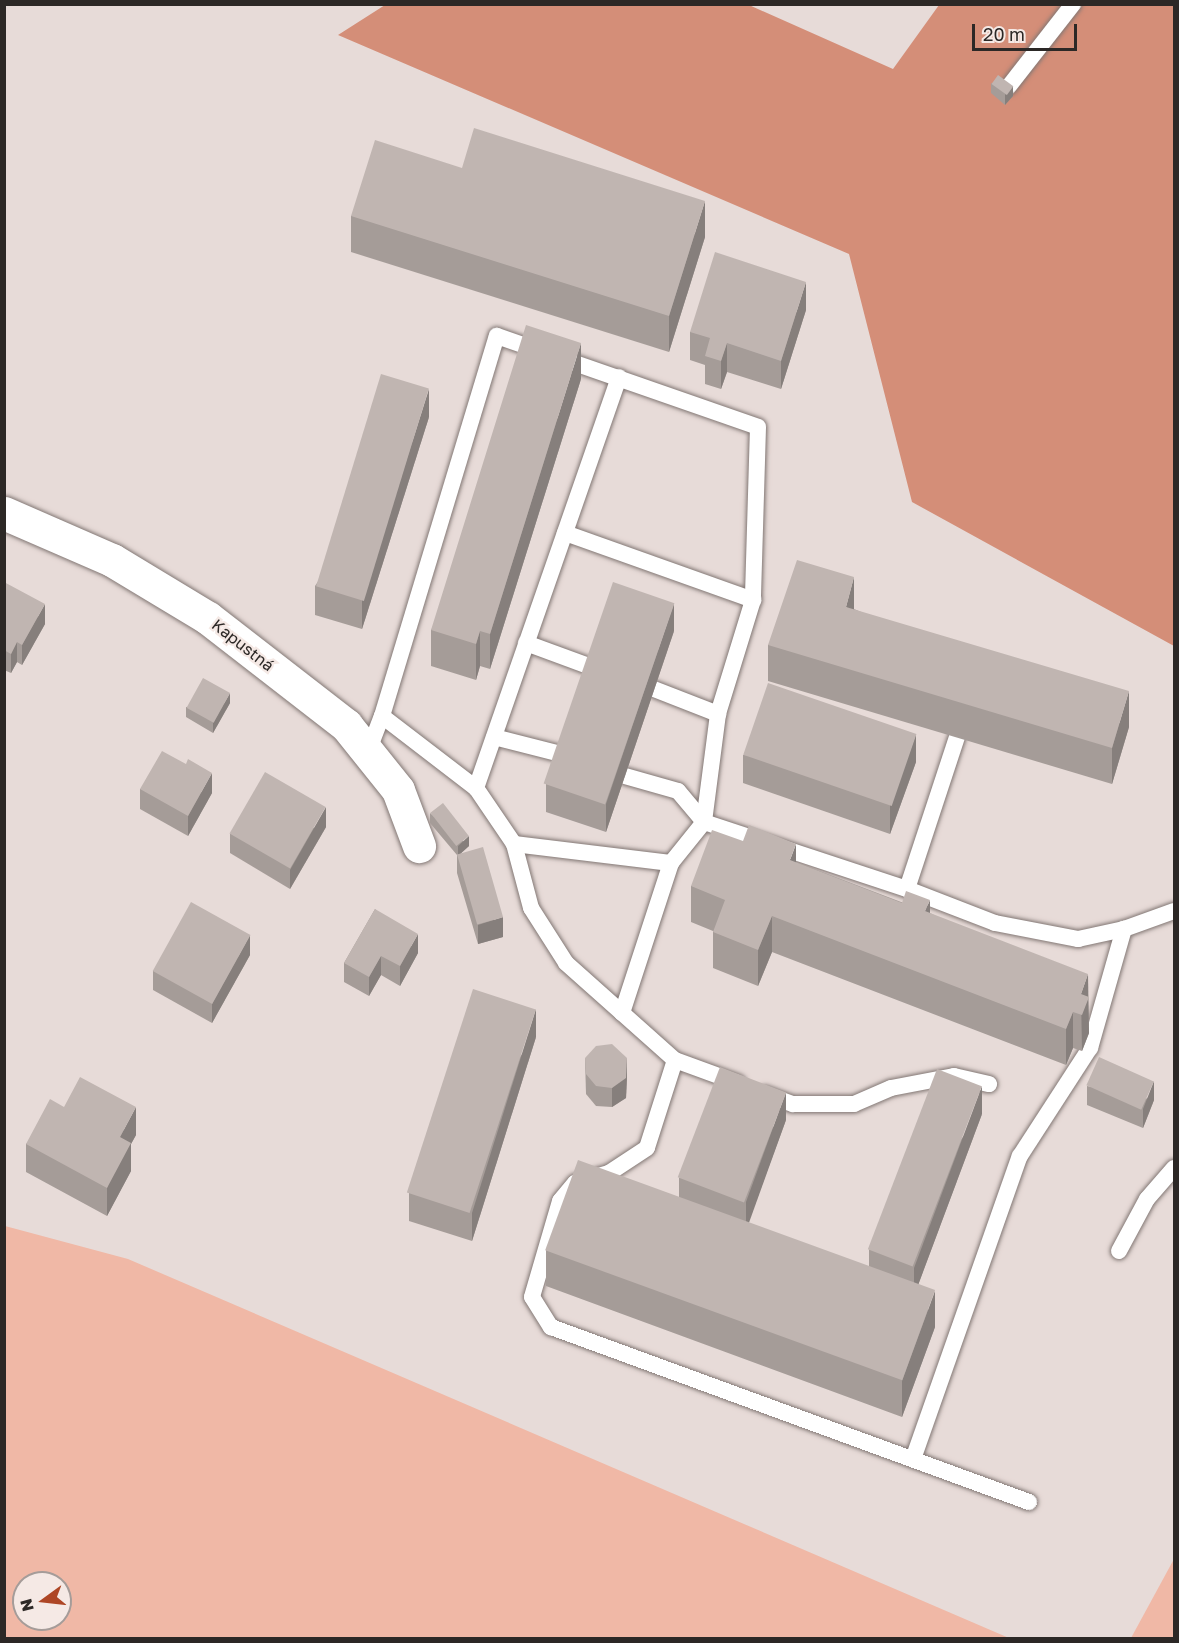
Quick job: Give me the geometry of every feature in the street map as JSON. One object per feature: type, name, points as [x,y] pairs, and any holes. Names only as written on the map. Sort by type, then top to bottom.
[{"type":"street","name":"Kapustná","points":[[4,513],[112,560],[207,618],[346,725],[398,790],[419,846]]},
{"type":"lane","points":[[1009,86],[1073,4]]},
{"type":"lane","points":[[368,752],[382,716],[497,336],[758,427],[753,600],[718,714],[704,822],[671,863],[622,1013]]},
{"type":"lane","points":[[476,788],[619,377]]},
{"type":"lane","points":[[565,533],[753,600]]},
{"type":"lane","points":[[526,644],[594,668]]},
{"type":"lane","points":[[654,689],[718,714]]},
{"type":"lane","points":[[382,716],[476,788],[514,844],[531,908],[566,963],[675,1060],[793,1104],[854,1104],[891,1088],[954,1076],[989,1084]]},
{"type":"lane","points":[[494,737],[565,755]]},
{"type":"lane","points":[[907,889],[957,737]]},
{"type":"lane","points":[[625,776],[678,792],[704,822],[907,889],[995,923],[1078,939],[1124,929],[1174,911]]},
{"type":"lane","points":[[514,844],[671,863]]},
{"type":"lane","points":[[913,1459],[1020,1156],[1090,1048],[1124,929]]},
{"type":"lane","points":[[675,1060],[647,1148],[609,1173],[575,1183],[560,1201],[532,1297],[551,1327],[1029,1502]]},
{"type":"lane","points":[[1119,1251],[1147,1199],[1174,1168]]},
{"type":"shaded area","points":[[385,5],[749,5],[893,69],[939,5],[1174,5],[1174,646],[912,502],[849,254],[338,35]]},
{"type":"shaded area","points":[[5,1226],[128,1259],[1009,1638],[5,1638]]},
{"type":"shaded area","points":[[1174,1559],[1174,1638],[1131,1638]]},
{"type":"building","points":[[998,75],[1013,86],[1007,95],[992,84]]},
{"type":"building","points":[[474,128],[705,201],[669,316],[351,216],[375,140],[462,168]]},
{"type":"building","points":[[715,252],[806,282],[781,361],[727,343],[721,361],[705,356],[710,338],[690,332]]},
{"type":"building","points":[[526,325],[581,343],[490,634],[480,631],[476,644],[431,630]]},
{"type":"building","points":[[381,374],[429,389],[364,601],[316,586]]},
{"type":"building","points":[[797,560],[854,577],[846,607],[1129,691],[1112,748],[768,645]]},
{"type":"building","points":[[4,582],[45,604],[22,645],[17,642],[11,654],[4,650]]},
{"type":"building","points":[[613,582],[674,603],[605,805],[544,783]]},
{"type":"building","points":[[203,678],[230,693],[214,723],[187,708]]},
{"type":"building","points":[[768,683],[916,734],[892,806],[743,755]]},
{"type":"building","points":[[162,751],[186,764],[188,759],[212,773],[188,816],[140,789]]},
{"type":"building","points":[[265,772],[326,807],[290,868],[229,833]]},
{"type":"building","points":[[443,803],[469,836],[456,846],[430,813]]},
{"type":"building","points":[[749,825],[796,844],[790,860],[902,903],[906,891],[930,900],[925,911],[1088,974],[1081,994],[1089,997],[1082,1015],[1073,1012],[1066,1029],[772,916],[758,950],[713,932],[725,900],[691,886],[712,830],[743,841]]},
{"type":"building","points":[[483,847],[503,917],[477,925],[457,854]]},
{"type":"building","points":[[191,902],[250,935],[212,1004],[153,971]]},
{"type":"building","points":[[375,909],[418,934],[400,966],[381,956],[369,977],[344,963]]},
{"type":"building","points":[[473,989],[536,1009],[470,1213],[407,1193]]},
{"type":"building","points":[[612,1044],[627,1058],[626,1078],[612,1088],[596,1086],[586,1074],[585,1058],[596,1046]]},
{"type":"building","points":[[1099,1057],[1154,1081],[1141,1110],[1086,1085]]},
{"type":"building","points":[[720,1067],[786,1092],[744,1203],[678,1177]]},
{"type":"building","points":[[937,1069],[982,1086],[913,1266],[868,1249]]},
{"type":"building","points":[[80,1077],[136,1107],[120,1137],[131,1143],[107,1188],[26,1144],[50,1099],[64,1107]]},
{"type":"building","points":[[578,1160],[935,1290],[902,1380],[545,1250]]}]
